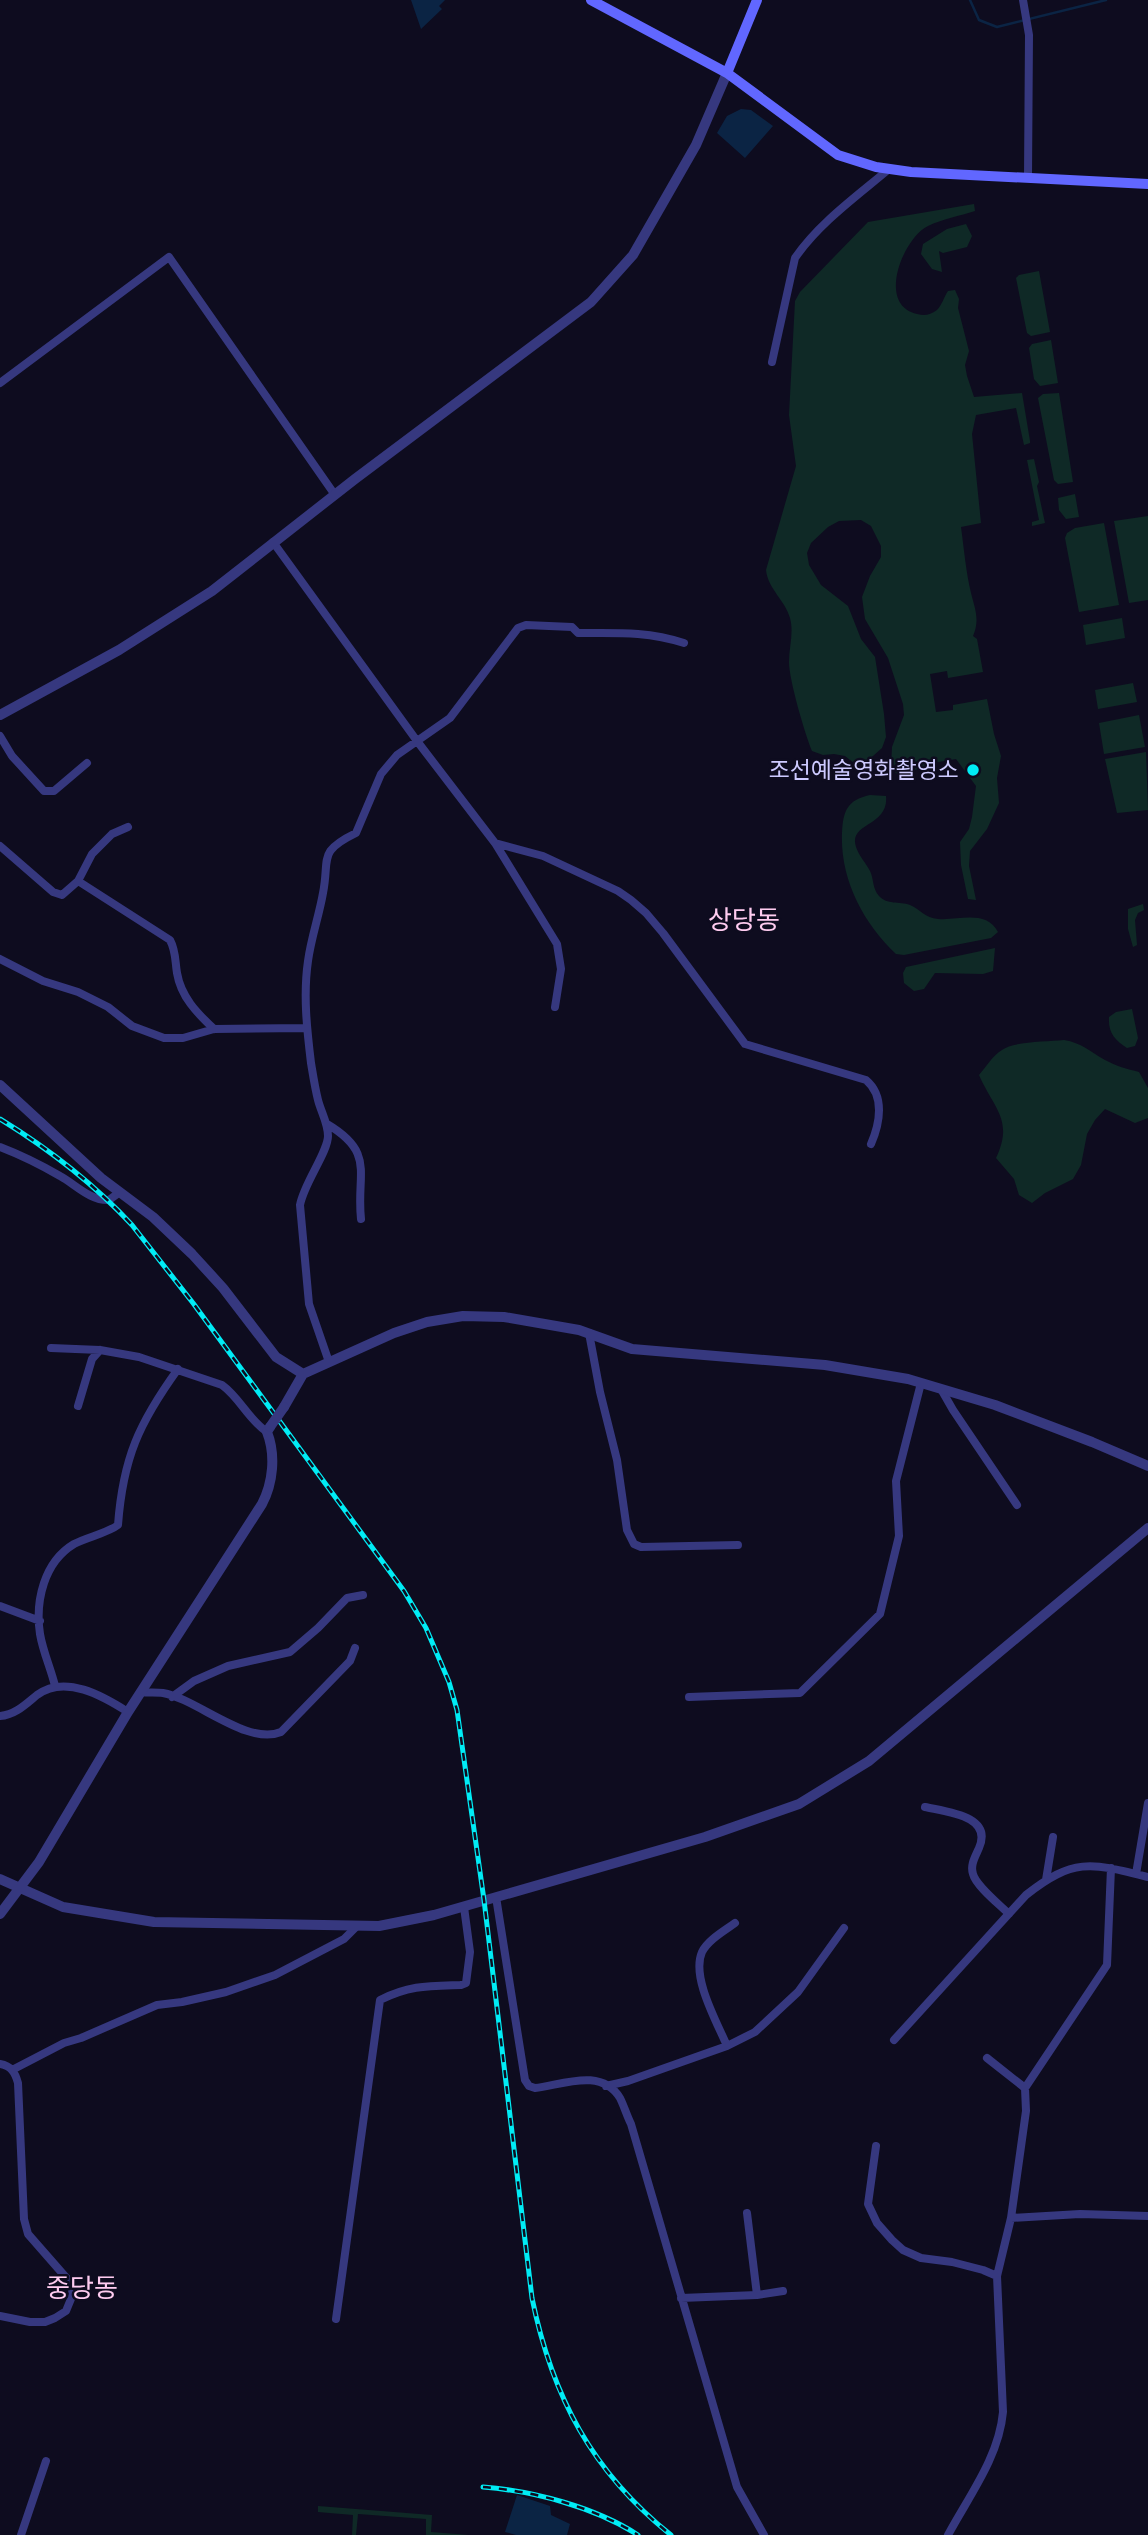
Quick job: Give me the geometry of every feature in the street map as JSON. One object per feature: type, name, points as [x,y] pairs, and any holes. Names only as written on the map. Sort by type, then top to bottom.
[{"type":"main road","points":[[592,0],[727,74],[838,155],[889,169],[1148,184]]},
{"type":"main road","points":[[727,74],[757,0]]},
{"type":"street","points":[[1023,0],[1030,65],[1028,176]]},
{"type":"street","points":[[0,715],[120,650],[212,591],[591,302],[634,255],[696,145],[727,74]]},
{"type":"street","points":[[772,362],[795,258],[804,244],[889,169]]},
{"type":"street","points":[[0,383],[169,257],[335,495]]},
{"type":"street","points":[[273,542],[417,741],[495,843],[557,944],[561,970],[555,1007]]},
{"type":"street","points":[[329,1362],[309,1304],[300,1205],[303,1191],[328,1140],[327,1124],[318,1101],[307,1028],[306,982],[308,960],[324,891],[326,856],[340,841],[356,833],[381,774],[397,755],[450,718],[518,628],[526,625],[572,627],[578,633],[648,634],[684,643]]},
{"type":"street","points":[[0,736],[12,757],[44,791],[54,791],[87,763]]},
{"type":"street","points":[[0,846],[53,892],[62,895],[78,881],[92,854],[112,834],[128,827]]},
{"type":"street","points":[[495,843],[542,856],[618,891],[631,900],[663,933],[745,1044],[866,1080],[875,1090],[879,1105],[877,1131],[871,1144]]},
{"type":"street","points":[[78,881],[170,940],[174,947],[181,989],[196,1012],[215,1029]]},
{"type":"street","points":[[0,959],[43,981],[78,992],[108,1007],[132,1026],[153,1036],[183,1038],[215,1029],[307,1028]]},
{"type":"street","points":[[0,1086],[101,1178],[153,1217],[192,1254],[276,1357],[303,1374]]},
{"type":"street","points":[[327,1124],[342,1133],[358,1153],[362,1165],[361,1219]]},
{"type":"street","points":[[0,1147],[62,1176],[93,1197],[109,1200],[120,1192]]},
{"type":"street","points":[[0,1914],[39,1862],[128,1712],[269,1490],[272,1452],[269,1430],[303,1374],[394,1333],[427,1322],[463,1316],[504,1317],[546,1322],[632,1349],[825,1365],[921,1383],[995,1405],[1148,1466]]},
{"type":"street","points":[[589,1334],[617,1460],[627,1530],[635,1544],[641,1547],[738,1545]]},
{"type":"street","points":[[51,1348],[100,1350],[139,1357],[178,1369],[228,1389],[256,1424],[269,1430]]},
{"type":"street","points":[[78,1406],[92,1359],[100,1350]]},
{"type":"street","points":[[55,1686],[41,1636],[43,1587],[56,1557],[73,1545],[118,1525],[127,1464],[140,1426],[178,1369]]},
{"type":"street","points":[[689,1697],[800,1693],[880,1614],[899,1536],[896,1481],[921,1383]]},
{"type":"street","points":[[941,1389],[1017,1505]]},
{"type":"street","points":[[0,1879],[63,1907],[154,1922],[379,1926],[434,1915],[606,1867],[761,1819],[799,1804],[829,1788],[878,1755],[1148,1528]]},
{"type":"street","points":[[172,1696],[194,1681],[228,1666],[290,1652],[347,1598],[363,1595]]},
{"type":"street","points":[[0,1606],[40,1621]]},
{"type":"street","points":[[141,1692],[164,1693],[229,1724],[261,1734],[274,1735],[281,1732],[350,1661],[355,1648]]},
{"type":"street","points":[[0,1717],[16,1711],[41,1692],[55,1686],[68,1685],[109,1700],[128,1712]]},
{"type":"street","points":[[1136,1874],[1148,1802]]},
{"type":"street","points":[[925,1807],[974,1821],[982,1833],[972,1865],[975,1880],[1010,1914]]},
{"type":"street","points":[[1046,1880],[1053,1837]]},
{"type":"street","points":[[894,2040],[1026,1895],[1046,1880],[1068,1868],[1089,1865],[1148,1877]]},
{"type":"street","points":[[948,2535],[991,2459],[1001,2433],[1003,2412],[997,2276],[1011,2218],[1026,2111],[1026,2088],[1107,1965],[1111,1868]]},
{"type":"street","points":[[496,1897],[525,2080],[529,2086],[540,2087],[578,2079],[592,2080],[619,2096],[631,2124],[737,2487],[764,2535]]},
{"type":"street","points":[[335,2319],[380,2000],[400,1990],[461,1986],[466,1983],[470,1952],[464,1906]]},
{"type":"street","points":[[727,2046],[701,1983],[699,1964],[702,1951],[709,1943],[735,1923]]},
{"type":"street","points":[[12,2070],[64,2043],[82,2038],[157,2005],[226,1992],[275,1975],[344,1939],[357,1926]]},
{"type":"street","points":[[606,2086],[628,2081],[727,2046],[755,2032],[798,1992],[844,1928]]},
{"type":"street","points":[[987,2058],[1026,2088]]},
{"type":"street","points":[[0,2064],[9,2066],[18,2083],[22,2200],[28,2234],[70,2282],[73,2294],[66,2311],[45,2322],[30,2322],[0,2315]]},
{"type":"street","points":[[876,2146],[868,2204],[877,2223],[892,2240],[903,2250],[921,2258],[952,2262],[997,2276]]},
{"type":"street","points":[[747,2213],[757,2295]]},
{"type":"street","points":[[1011,2218],[1080,2214],[1148,2217]]},
{"type":"street","points":[[681,2298],[757,2295],[783,2291]]},
{"type":"street","points":[[21,2535],[46,2461]]},
{"type":"green space","points":[[974,204],[975,211],[933,224],[919,233],[903,257],[896,285],[898,298],[905,308],[923,315],[937,310],[948,291],[955,290],[969,351],[965,365],[974,397],[1022,393],[1030,441],[1024,445],[1016,408],[976,415],[972,434],[981,523],[961,527],[976,614],[973,636],[977,639],[983,672],[948,678],[947,671],[930,674],[936,712],[953,710],[953,705],[987,699],[1001,756],[997,778],[999,803],[987,829],[970,851],[969,866],[976,900],[968,899],[961,865],[960,842],[969,829],[976,786],[956,759],[933,763],[900,776],[891,769],[892,747],[904,715],[888,658],[865,619],[862,597],[881,557],[881,546],[871,526],[861,520],[839,521],[811,543],[807,553],[809,565],[821,585],[848,606],[861,639],[875,657],[886,737],[882,748],[865,763],[854,763],[845,756],[823,755],[812,751],[790,670],[790,618],[767,577],[766,570],[796,466],[789,415],[795,301],[800,292],[868,222]]},
{"type":"green space","points":[[966,224],[972,236],[967,247],[943,253],[939,251],[942,272],[932,269],[921,254],[923,244],[947,229]]},
{"type":"green space","points":[[1039,271],[1050,332],[1031,336],[1027,333],[1016,278]]},
{"type":"green space","points":[[1051,340],[1058,383],[1040,386],[1034,379],[1029,348],[1032,344]]},
{"type":"green space","points":[[1059,393],[1073,482],[1058,484],[1054,480],[1038,398],[1043,394]]},
{"type":"green space","points":[[1034,459],[1045,523],[1032,526],[1032,522],[1039,520],[1027,460]]},
{"type":"green space","points":[[1075,494],[1079,517],[1066,519],[1059,510],[1058,498]]},
{"type":"green space","points":[[1148,516],[1148,600],[1129,603],[1114,521]]},
{"type":"green space","points":[[1104,523],[1119,605],[1079,612],[1065,538],[1067,533],[1075,528]]},
{"type":"green space","points":[[1122,618],[1125,638],[1086,645],[1083,625]]},
{"type":"green space","points":[[1133,683],[1137,702],[1098,709],[1095,690]]},
{"type":"green space","points":[[1139,715],[1145,747],[1104,754],[1099,723]]},
{"type":"green space","points":[[1146,752],[1148,810],[1117,813],[1105,759]]},
{"type":"green space","points":[[870,795],[886,796],[885,806],[881,814],[863,828],[855,839],[857,850],[870,871],[879,896],[889,902],[910,905],[933,918],[979,918],[993,925],[998,932],[991,938],[904,955],[896,954],[884,942],[856,899],[842,850],[845,813],[851,803]]},
{"type":"green space","points":[[1143,904],[1144,910],[1138,913],[1135,920],[1137,945],[1133,947],[1128,929],[1128,909]]},
{"type":"green space","points":[[995,948],[993,971],[983,974],[935,973],[924,989],[914,991],[904,983],[903,973],[906,967]]},
{"type":"green space","points":[[1132,1009],[1138,1038],[1135,1046],[1127,1048],[1113,1036],[1109,1017],[1116,1012]]},
{"type":"green space","points":[[1064,1040],[1081,1045],[1113,1064],[1139,1072],[1148,1088],[1148,1118],[1135,1123],[1105,1109],[1087,1134],[1081,1165],[1073,1179],[1032,1203],[1019,1195],[1014,1179],[996,1158],[1003,1134],[1002,1124],[996,1106],[979,1075],[996,1055],[1007,1047],[1022,1043]]},
{"type":"green space","points":[[318,2506],[432,2515],[431,2532],[469,2535],[426,2535],[426,2519],[358,2514],[356,2535],[352,2535],[353,2515],[318,2512]]},
{"type":"water","points":[[411,0],[445,0],[439,6],[442,9],[421,29]]},
{"type":"water","points":[[741,109],[751,110],[773,126],[745,158],[717,133],[727,116]]},
{"type":"water","points":[[517,2495],[550,2506],[551,2515],[570,2524],[567,2535],[516,2535],[505,2532]]},
{"type":"waterway","points":[[970,0],[979,20],[997,27],[1106,0]]},
{"type":"railway","points":[[0,1119],[70,1168],[132,1225],[193,1303],[404,1591],[426,1628],[449,1682],[457,1710],[484,1900],[532,2298],[540,2334],[551,2368],[579,2430],[619,2485],[643,2511],[671,2535]]},
{"type":"railway","points":[[483,2487],[522,2492],[563,2502],[603,2516],[638,2535]]},
{"type":"place","name":"조선예술영화촬영소","points":[[973,770]]},
{"type":"district","name":"상당동","points":[[744,920]]},
{"type":"district","name":"중당동","points":[[82,2288]]}]
